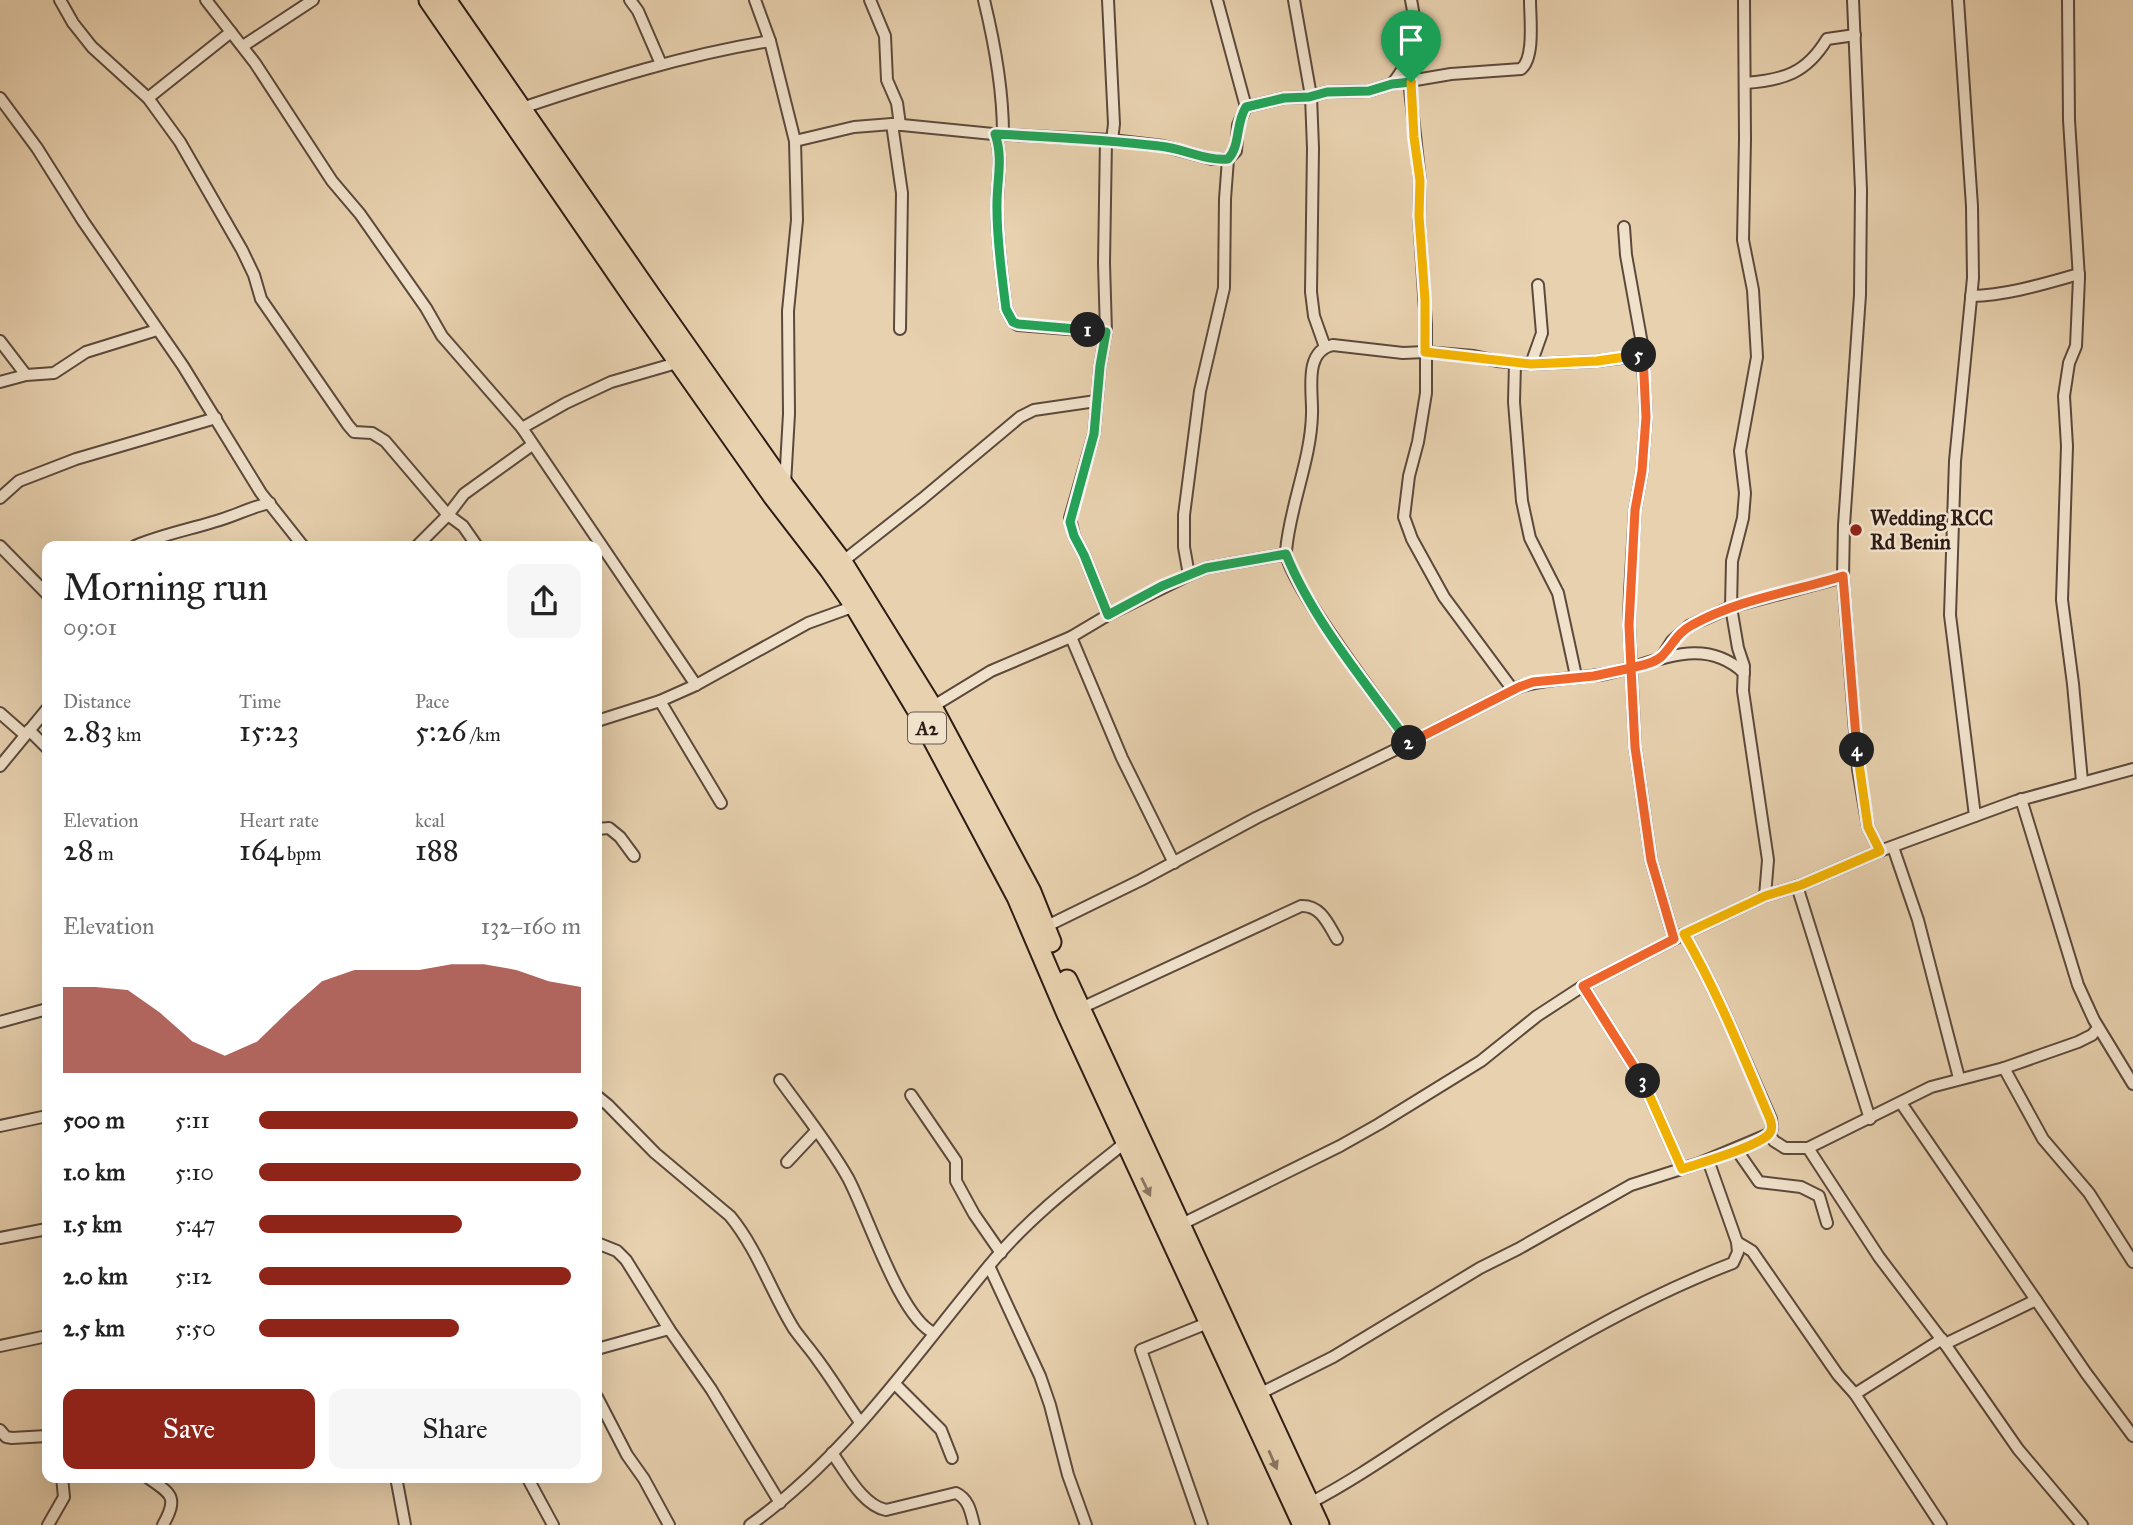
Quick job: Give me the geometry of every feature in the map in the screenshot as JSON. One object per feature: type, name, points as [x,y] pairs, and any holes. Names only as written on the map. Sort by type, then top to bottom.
[{"type":"highway","name":"A2","points":[[429,0],[774,496],[855,607],[919,713],[1017,897],[1067,1014],[1303,1525]]},
{"type":"highway","name":"A2","points":[[446,0],[523,108],[649,295],[785,487],[842,562],[932,707],[1031,892],[1079,1009],[1319,1525]]},
{"type":"street","points":[[60,0],[73,23],[92,47],[148,98],[203,178],[243,250],[261,299],[348,425],[354,432],[372,433],[385,441],[474,541]]},
{"type":"street","points":[[206,0],[243,46],[332,181],[360,214],[426,308],[442,336],[522,428],[598,541]]},
{"type":"street","points":[[243,46],[313,0]]},
{"type":"street","points":[[629,0],[638,11],[661,64]]},
{"type":"street","points":[[755,0],[770,41],[795,141],[797,220],[788,311],[789,414],[785,487]]},
{"type":"street","points":[[870,0],[885,36],[887,80],[897,103],[896,125],[902,192],[900,329]]},
{"type":"street","points":[[984,0],[995,41],[1003,100],[999,134],[997,208],[1006,309],[1009,317],[1018,324],[1106,332]]},
{"type":"street","points":[[1108,0],[1114,124],[1109,140],[1104,263],[1106,332],[1091,449],[1070,522],[1108,615]]},
{"type":"street","points":[[1189,575],[1184,547],[1184,515],[1200,391],[1224,288],[1228,159],[1236,151],[1238,125],[1246,107],[1217,0]]},
{"type":"street","points":[[1294,0],[1311,96],[1311,292],[1314,316],[1325,347]]},
{"type":"street","points":[[1392,84],[1407,62],[1414,44],[1415,24],[1411,0]]},
{"type":"street","points":[[1246,107],[1327,92],[1369,91],[1392,84],[1451,74],[1521,69],[1526,65],[1529,55],[1530,0]]},
{"type":"street","points":[[1744,0],[1743,240],[1753,290],[1758,357],[1740,451],[1745,493],[1743,518],[1732,561],[1731,607],[1744,673],[1743,691],[1768,860],[1765,896]]},
{"type":"street","points":[[1853,0],[1861,190],[1860,295],[1843,576],[1858,769],[1868,827],[1880,851]]},
{"type":"street","points":[[1958,0],[1972,206],[1971,296],[1955,448],[1950,615],[1975,816]]},
{"type":"street","points":[[2068,0],[2069,120],[2079,274],[2079,323],[2064,396],[2067,446],[2062,600],[2075,697],[2082,782]]},
{"type":"street","points":[[148,98],[231,32]]},
{"type":"street","points":[[1745,83],[1783,79],[1815,56],[1827,39],[1854,35]]},
{"type":"street","points":[[523,108],[639,69],[770,41]]},
{"type":"street","points":[[1407,62],[1420,181],[1426,393],[1405,503],[1407,527],[1444,597],[1513,690]]},
{"type":"street","points":[[0,98],[37,148],[216,418],[261,493],[299,541]]},
{"type":"street","points":[[795,141],[853,127],[896,125],[1109,140],[1164,146],[1212,159],[1228,159]]},
{"type":"street","points":[[1259,1394],[1333,1357],[1480,1268],[1518,1250],[1602,1200],[1641,1181],[1736,1149],[1769,1134],[1772,1128],[1710,982],[1679,936],[1651,860],[1635,747],[1629,625],[1635,510],[1642,471],[1646,417],[1643,355],[1626,255],[1624,227]]},
{"type":"street","points":[[1971,296],[1996,296],[2079,274]]},
{"type":"street","points":[[1531,364],[1542,333],[1538,285]]},
{"type":"street","points":[[0,382],[26,375],[54,373],[86,352],[157,330]]},
{"type":"street","points":[[0,341],[26,375]]},
{"type":"street","points":[[1409,743],[1318,616],[1294,575],[1286,554],[1311,427],[1312,367],[1319,353],[1325,347],[1342,346],[1402,353],[1474,356],[1531,364],[1597,361],[1643,355]]},
{"type":"street","points":[[522,428],[611,382],[680,362]]},
{"type":"street","points":[[1515,363],[1514,402],[1522,501],[1530,538],[1558,593],[1576,676]]},
{"type":"street","points":[[842,562],[1020,417],[1034,410],[1096,401]]},
{"type":"street","points":[[0,498],[19,481],[76,459],[216,418]]},
{"type":"street","points":[[423,541],[464,494],[532,445]]},
{"type":"street","points":[[148,541],[270,503]]},
{"type":"street","points":[[0,546],[42,589]]},
{"type":"street","points":[[602,547],[696,685]]},
{"type":"street","points":[[932,707],[991,671],[1071,637],[1108,615],[1189,575],[1206,568],[1286,554]]},
{"type":"street","points":[[1045,927],[1513,690],[1533,682],[1605,674],[1650,664],[1661,657],[1689,626],[1731,607],[1843,576]]},
{"type":"street","points":[[602,720],[660,701],[696,685],[808,623],[855,607]]},
{"type":"street","points":[[1071,637],[1122,758],[1174,863]]},
{"type":"street","points":[[1661,657],[1696,653],[1714,655],[1725,658],[1744,673]]},
{"type":"street","points":[[660,701],[721,803]]},
{"type":"street","points":[[0,713],[42,744]]},
{"type":"street","points":[[0,766],[42,715]]},
{"type":"street","points":[[1180,1225],[1379,1124],[1481,1061],[1537,1016],[1583,986],[1679,936],[1765,896],[2021,799],[2133,769]]},
{"type":"street","points":[[2021,799],[2078,985],[2098,1028],[2133,1084]]},
{"type":"street","points":[[602,829],[609,828],[621,837],[634,856]]},
{"type":"street","points":[[1893,847],[1918,920],[1959,1079]]},
{"type":"street","points":[[1797,886],[1870,1119]]},
{"type":"street","points":[[1079,1009],[1301,906],[1311,906],[1320,911],[1337,939]]},
{"type":"street","points":[[1583,986],[1643,1081],[1682,1169]]},
{"type":"street","points":[[0,1022],[42,1010]]},
{"type":"street","points":[[1769,1134],[1785,1148],[1808,1148],[1931,1087],[2004,1068],[2078,1042],[2092,1035],[2098,1028]]},
{"type":"street","points":[[2004,1068],[2043,1139],[2089,1193],[2133,1262]]},
{"type":"street","points":[[780,1080],[847,1178],[910,1308],[926,1329],[934,1333]]},
{"type":"street","points":[[911,1095],[949,1150],[957,1164],[956,1181],[974,1214],[1002,1252]]},
{"type":"street","points":[[602,1100],[655,1153],[741,1228],[795,1331],[860,1422]]},
{"type":"street","points":[[1901,1103],[2133,1436]]},
{"type":"street","points":[[0,1126],[42,1117]]},
{"type":"street","points":[[787,1162],[816,1131]]},
{"type":"street","points":[[750,1525],[780,1503],[832,1453],[895,1384],[1002,1252],[1051,1203],[1126,1142]]},
{"type":"street","points":[[1808,1148],[1880,1257],[1944,1342],[2018,1449],[2082,1525]]},
{"type":"street","points":[[1736,1149],[1759,1182],[1801,1187],[1819,1196],[1827,1223]]},
{"type":"street","points":[[1310,1503],[1349,1482],[1445,1419],[1602,1324],[1651,1297],[1733,1263],[1738,1252],[1737,1242],[1707,1160]]},
{"type":"street","points":[[0,1238],[42,1230]]},
{"type":"street","points":[[1737,1242],[1752,1251],[1838,1375],[1855,1394],[1941,1525]]},
{"type":"street","points":[[602,1245],[617,1251],[626,1260],[711,1390],[780,1503]]},
{"type":"street","points":[[989,1266],[1040,1376],[1086,1525]]},
{"type":"street","points":[[1855,1394],[1944,1342],[2036,1300]]},
{"type":"street","points":[[1202,1525],[1142,1350],[1210,1322]]},
{"type":"street","points":[[602,1348],[669,1329]]},
{"type":"street","points":[[0,1346],[42,1337]]},
{"type":"street","points":[[895,1384],[942,1430],[952,1458]]},
{"type":"street","points":[[602,1407],[669,1525]]},
{"type":"street","points":[[0,1430],[6,1437],[12,1438],[42,1436]]},
{"type":"street","points":[[832,1453],[856,1487],[878,1508],[886,1510],[956,1493],[962,1496],[969,1507],[974,1525]]},
{"type":"street","points":[[48,1525],[64,1497],[63,1483]]},
{"type":"street","points":[[155,1483],[168,1492],[172,1501],[173,1508],[163,1525]]},
{"type":"street","points":[[397,1483],[405,1525]]},
{"type":"street","points":[[530,1483],[553,1525]]},
{"type":"place","name":"Wedding RCC Rd Benin","points":[[1856,530]]},
{"type":"route","points":[[1411,82],[1369,91],[1327,92],[1309,97],[1284,98],[1246,107],[1240,115],[1236,151],[1228,159],[1222,160],[1164,146],[1112,140],[995,134],[1000,149],[998,239],[1006,309],[1009,317],[1018,324],[1106,332],[1102,347],[1094,434],[1070,522],[1108,615],[1162,586],[1206,568],[1286,554],[1294,575],[1318,616],[1409,743],[1533,682],[1594,676],[1631,668],[1635,747],[1651,860],[1674,939],[1583,986],[1643,1081],[1682,1169],[1758,1140],[1769,1134],[1772,1128],[1725,1013],[1684,934],[1765,896],[1801,885],[1880,851],[1868,827],[1858,769],[1843,576],[1731,607],[1689,626],[1661,657],[1650,664],[1631,668],[1630,593],[1635,510],[1642,471],[1646,417],[1643,355],[1597,361],[1531,364],[1425,352],[1420,181],[1411,82]]}]
